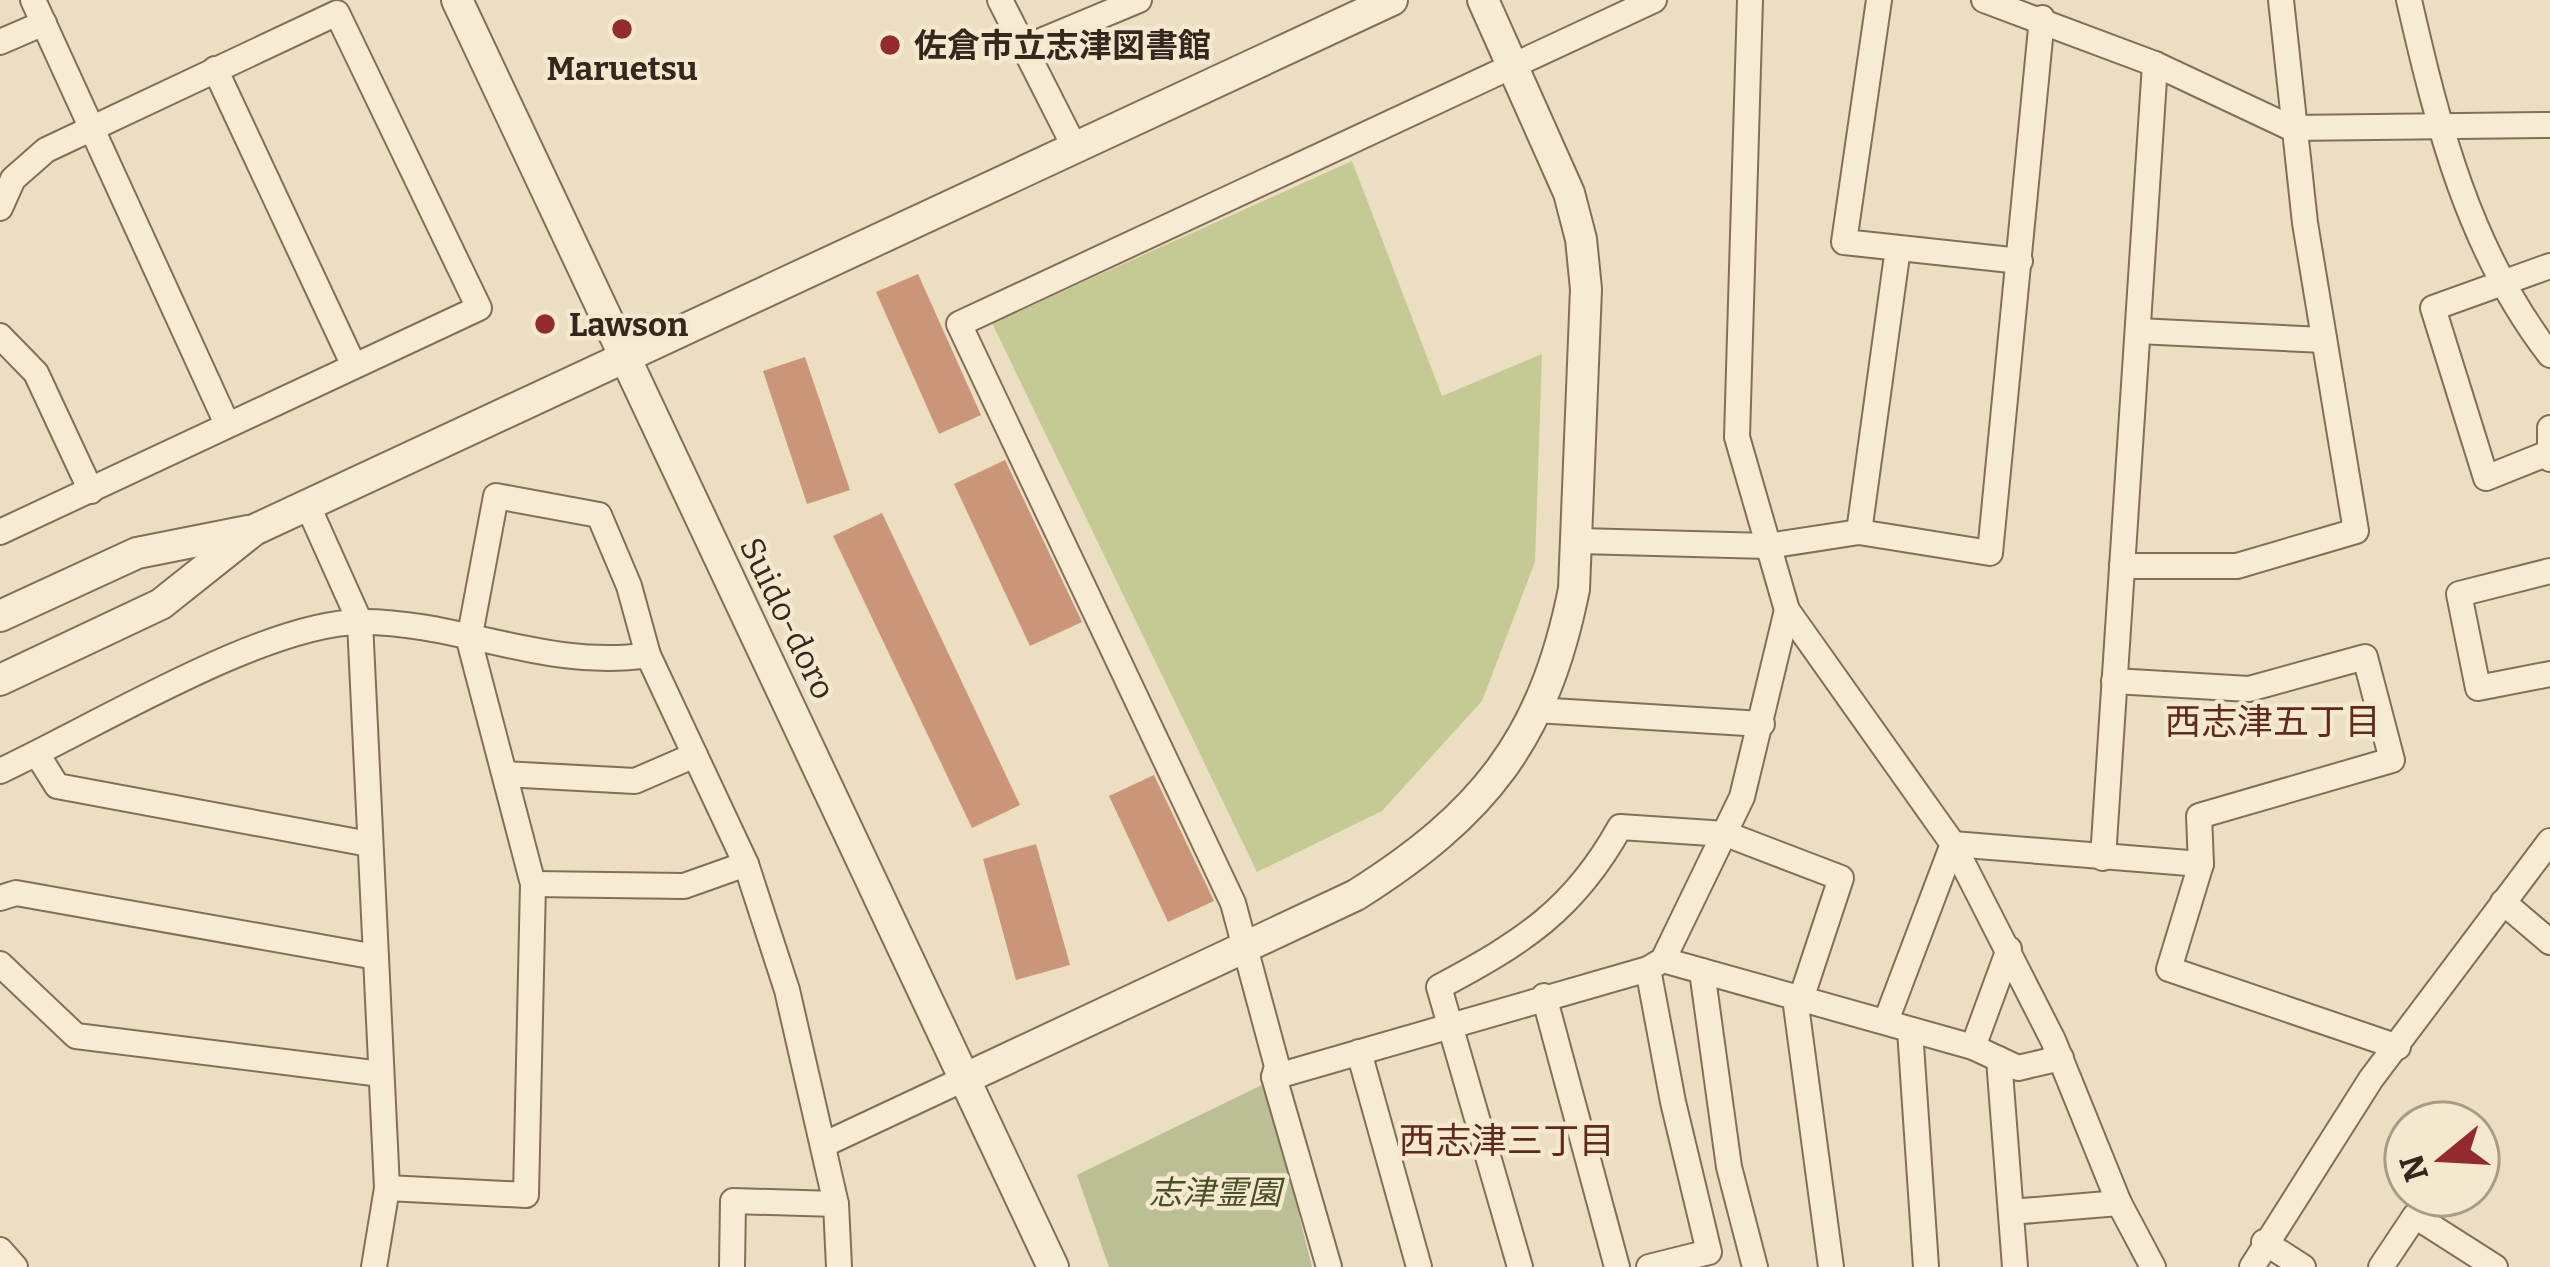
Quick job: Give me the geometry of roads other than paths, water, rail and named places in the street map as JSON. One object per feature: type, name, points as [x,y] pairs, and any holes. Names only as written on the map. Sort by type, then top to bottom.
[{"type":"street","name":"Suido-doro","points":[[458,0],[1053,1267]]},
{"type":"street","points":[[1000,0],[1075,148]]},
{"type":"street","points":[[1024,48],[1139,0]]},
{"type":"street","points":[[0,680],[161,604],[254,530],[307,504],[1392,0]]},
{"type":"street","points":[[823,1145],[1356,895],[1447,833],[1480,797],[1536,710],[1565,632],[1579,541],[1586,289],[1581,238],[1569,193],[1483,0]]},
{"type":"street","points":[[1329,1267],[1274,1077],[1277,1066],[1233,903],[958,324],[1654,0]]},
{"type":"street","points":[[1750,0],[1737,437],[1787,610],[1953,844],[2061,1058],[2119,1203],[2152,1267]]},
{"type":"street","points":[[1880,0],[1844,242],[2020,261]]},
{"type":"street","points":[[1984,0],[2155,64],[2291,128],[2550,125]]},
{"type":"street","points":[[2122,566],[2237,566],[2356,531],[2291,128],[2282,0]]},
{"type":"street","points":[[2409,0],[2453,176],[2501,280],[2550,355]]},
{"type":"street","points":[[0,42],[38,11],[227,424]]},
{"type":"street","points":[[0,208],[27,164],[91,128],[337,13],[479,308],[0,532]]},
{"type":"street","points":[[1579,541],[1768,546],[1858,532],[1990,553],[2042,18]]},
{"type":"street","points":[[2103,858],[2155,64]]},
{"type":"street","points":[[215,69],[354,366]]},
{"type":"street","points":[[1858,532],[1898,248]]},
{"type":"street","points":[[2549,447],[2486,478],[2433,308],[2550,266]]},
{"type":"street","points":[[2138,331],[2324,340]]},
{"type":"street","points":[[0,336],[36,373],[91,491]]},
{"type":"street","points":[[387,1188],[526,1195],[533,884],[469,640],[496,496],[599,515],[629,586],[648,655],[746,864],[787,990],[836,1204],[839,1267]]},
{"type":"street","points":[[307,504],[360,622],[387,1188],[374,1267]]},
{"type":"street","points":[[0,616],[137,553],[254,530]]},
{"type":"street","points":[[2550,571],[2459,594],[2478,688],[2550,674]]},
{"type":"street","points":[[1649,1267],[1709,1252],[1672,1102],[1656,964],[1726,834],[1762,724],[1787,610]]},
{"type":"street","points":[[0,771],[270,640],[360,622],[598,663],[648,655]]},
{"type":"street","points":[[2114,680],[2249,689],[2365,657],[2392,760],[2199,816],[2201,864],[2169,969],[2398,1047]]},
{"type":"street","points":[[1536,710],[1762,724]]},
{"type":"street","points":[[37,754],[57,786],[369,844]]},
{"type":"street","points":[[505,774],[635,781],[695,755]]},
{"type":"street","points":[[1520,1267],[1439,987],[1516,947],[1592,877],[1620,826],[1726,834],[1841,878],[1798,998],[1831,1267]]},
{"type":"street","points":[[2252,1267],[2372,1078],[2550,841]]},
{"type":"street","points":[[1953,844],[2201,864]]},
{"type":"street","points":[[1926,1267],[1898,1026],[1953,844]]},
{"type":"street","points":[[533,884],[684,886],[746,864]]},
{"type":"street","points":[[0,898],[16,893],[376,957]]},
{"type":"street","points":[[2504,902],[2550,942]]},
{"type":"street","points":[[1973,1047],[2009,949]]},
{"type":"street","points":[[0,964],[76,1036],[381,1074]]},
{"type":"street","points":[[1274,1077],[1656,964],[1702,971],[1973,1047],[2018,1068],[2061,1058]]},
{"type":"street","points":[[1702,971],[1726,1151],[1755,1267]]},
{"type":"street","points":[[1544,996],[1617,1267]]},
{"type":"street","points":[[1359,1052],[1419,1267]]},
{"type":"street","points":[[1999,1059],[2015,1267]]},
{"type":"street","points":[[732,1267],[733,1201],[836,1204]]},
{"type":"street","points":[[2012,1212],[2119,1203]]},
{"type":"street","points":[[2381,1267],[2415,1216],[2495,1267]]},
{"type":"street","points":[[2264,1242],[2302,1267]]},
{"type":"street","points":[[0,1250],[15,1267]]},
{"type":"place","name":"Maruetsu","points":[[622,29]]},
{"type":"place","name":"佐倉市立志津図書館","points":[[890,45]]},
{"type":"place","name":"Lawson","points":[[545,324]]},
{"type":"district","name":"西志津五丁目","points":[[2273,721]]},
{"type":"district","name":"西志津三丁目","points":[[1507,1140]]},
{"type":"park label","name":"志津霊園","points":[[1215,1192]]}]
